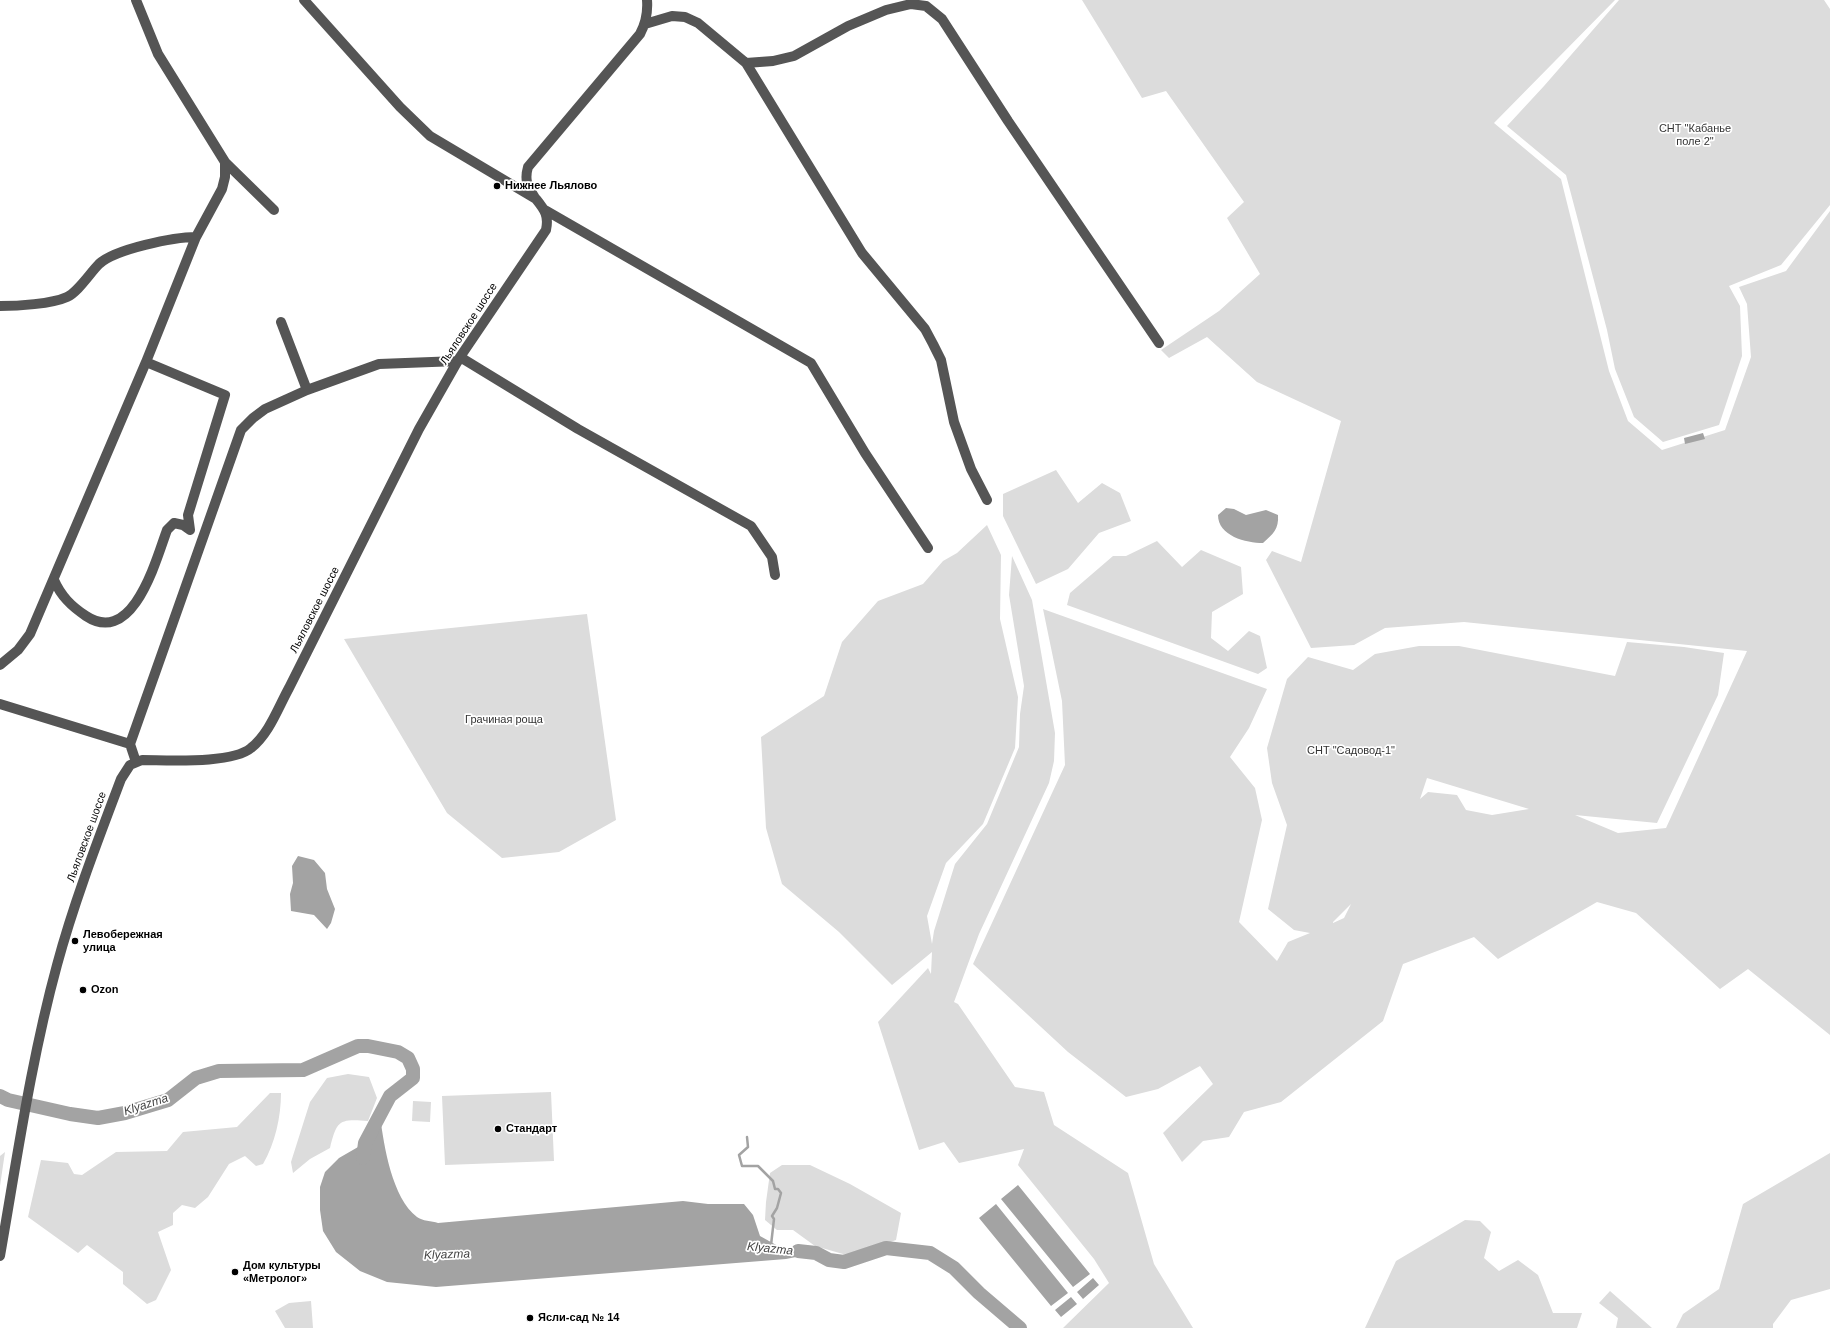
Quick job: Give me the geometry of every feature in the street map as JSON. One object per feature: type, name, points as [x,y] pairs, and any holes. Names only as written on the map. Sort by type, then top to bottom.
[{"type":"street","points":[[136,0],[158,54],[224,162],[274,210]]},
{"type":"street","points":[[304,0],[400,107],[430,136],[536,199]]},
{"type":"street","points":[[647,0],[648,10],[645,24],[640,34],[528,167],[525,177],[528,187],[545,210],[812,363],[865,453],[928,548]]},
{"type":"street","points":[[746,63],[773,62],[794,56],[848,26],[886,10],[911,2],[926,6],[942,19],[1008,121],[1159,343]]},
{"type":"street","points":[[645,24],[672,16],[685,17],[698,23],[746,63],[862,253],[925,329],[941,360],[954,422],[971,469],[987,500]]},
{"type":"street","points":[[0,665],[18,650],[30,634],[146,362],[196,237],[222,189],[225,177],[224,162]]},
{"type":"street","name":"Льяловское шоссе","points":[[0,1256],[32,1079],[57,966],[72,915],[121,779],[130,765],[142,760],[228,758],[245,753],[257,743],[289,688],[419,429],[459,359],[546,230],[548,221],[545,210]]},
{"type":"street","points":[[0,306],[20,306],[68,297],[107,258],[118,253],[181,237],[196,237]]},
{"type":"street","points":[[281,322],[307,390]]},
{"type":"street","points":[[136,762],[130,744],[241,430],[252,418],[265,409],[307,390],[379,364],[459,359],[578,429],[751,526],[772,557],[775,575]]},
{"type":"street","points":[[54,580],[59,592],[72,606],[83,614],[103,623],[115,620],[124,614],[135,603],[145,588],[167,530],[174,524],[183,525],[190,530],[188,515],[225,395],[146,362]]},
{"type":"street","points":[[0,704],[130,744]]},
{"type":"green space","name":"СНТ \"Садовод-1\"","points":[[1082,0],[1615,0],[1494,123],[1561,179],[1609,371],[1628,421],[1662,450],[1725,430],[1751,357],[1747,304],[1739,287],[1786,271],[1830,211],[1830,1035],[1748,969],[1720,989],[1636,913],[1597,902],[1498,959],[1474,937],[1403,964],[1383,1021],[1281,1102],[1244,1112],[1229,1137],[1203,1141],[1182,1162],[1163,1133],[1213,1084],[1200,1066],[1158,1089],[1126,1097],[1068,1052],[973,964],[1065,765],[1062,701],[1043,609],[1267,689],[1249,728],[1230,757],[1255,788],[1262,820],[1239,922],[1277,961],[1288,942],[1310,933],[1294,930],[1268,909],[1287,825],[1272,783],[1267,748],[1287,679],[1308,657],[1353,670],[1375,654],[1419,646],[1459,646],[1615,676],[1627,642],[1684,647],[1724,653],[1718,695],[1657,823],[1575,815],[1618,833],[1666,828],[1747,651],[1464,622],[1385,628],[1354,645],[1311,648],[1266,560],[1272,551],[1301,562],[1341,421],[1257,382],[1207,337],[1169,358],[1161,350],[1219,311],[1260,274],[1227,218],[1244,202],[1166,91],[1142,98]],"holes":[[[1427,778],[1529,809],[1492,815],[1466,810],[1457,795],[1428,792],[1420,799]],[[1351,904],[1344,918],[1333,923],[1333,922]]]},
{"type":"green space","name":"СНТ \"Кабанье поле 2\"","points":[[1619,0],[1824,0],[1830,9],[1830,205],[1781,265],[1729,286],[1740,306],[1742,356],[1719,425],[1663,442],[1634,417],[1615,369],[1607,330],[1566,175],[1507,126]]},
{"type":"green space","points":[[1056,470],[1078,503],[1102,483],[1120,493],[1131,521],[1099,533],[1068,569],[1036,584],[1003,516],[1003,494]]},
{"type":"green space","points":[[987,525],[1001,555],[1000,619],[1018,697],[1015,748],[983,824],[946,863],[927,916],[932,944],[934,931],[955,864],[987,824],[1019,747],[1020,714],[1024,686],[1009,595],[1012,556],[1032,600],[1055,733],[1054,761],[1049,783],[979,934],[954,1002],[958,1004],[1015,1087],[1044,1092],[1054,1125],[1128,1173],[1154,1264],[1193,1328],[1063,1328],[1109,1283],[1094,1259],[1018,1165],[1024,1149],[959,1163],[944,1142],[919,1150],[878,1022],[928,968],[931,974],[932,952],[892,985],[839,932],[782,884],[766,828],[761,737],[824,696],[842,642],[878,601],[923,584],[943,561],[957,553]]},
{"type":"green space","points":[[1157,541],[1182,567],[1201,550],[1241,567],[1243,594],[1212,612],[1211,638],[1228,651],[1249,631],[1260,636],[1267,668],[1258,674],[1067,605],[1070,593],[1113,556],[1126,556]]},
{"type":"green space","name":"Грачиная роща","points":[[587,614],[616,820],[559,852],[502,858],[447,813],[344,639]]},
{"type":"green space","points":[[348,1074],[369,1077],[377,1098],[368,1121],[351,1120],[341,1123],[337,1127],[330,1148],[310,1159],[293,1173],[291,1162],[310,1102],[327,1078]]},
{"type":"green space","name":"Стандарт","points":[[551,1092],[554,1161],[445,1165],[442,1096]]},
{"type":"green space","points":[[270,1093],[281,1093],[280,1111],[274,1139],[263,1164],[256,1166],[245,1156],[229,1164],[208,1197],[195,1208],[182,1205],[173,1213],[173,1225],[158,1232],[171,1270],[156,1300],[147,1304],[123,1284],[123,1272],[87,1245],[78,1253],[28,1217],[41,1160],[68,1163],[74,1174],[82,1175],[116,1152],[167,1151],[183,1132],[237,1127]]},
{"type":"green space","points":[[413,1101],[431,1102],[430,1122],[412,1121]]},
{"type":"green space","points":[[5,1152],[0,1186],[0,1156]]},
{"type":"green space","points":[[1830,1153],[1830,1289],[1791,1300],[1773,1324],[1773,1328],[1676,1328],[1683,1314],[1719,1289],[1743,1204]]},
{"type":"green space","points":[[782,1165],[810,1165],[850,1184],[901,1213],[896,1240],[850,1256],[815,1246],[793,1230],[777,1230],[765,1220],[766,1202],[770,1173]]},
{"type":"green space","points":[[1465,1220],[1480,1221],[1491,1232],[1484,1258],[1499,1271],[1518,1260],[1538,1275],[1553,1313],[1582,1313],[1577,1328],[1365,1328],[1396,1261]]},
{"type":"green space","points":[[1610,1291],[1652,1328],[1616,1328],[1618,1318],[1599,1303]]},
{"type":"green space","points":[[311,1301],[313,1328],[285,1328],[275,1311],[289,1303]]},
{"type":"water","points":[[1703,433],[1705,439],[1685,444],[1684,438]]},
{"type":"water","points":[[1226,508],[1234,509],[1246,515],[1266,510],[1278,515],[1276,528],[1263,543],[1241,540],[1228,533],[1219,522],[1218,515]]},
{"type":"water","points":[[298,856],[314,860],[325,873],[327,889],[335,909],[331,923],[327,929],[314,915],[291,911],[290,894],[293,883],[292,866]]},
{"type":"water","points":[[380,1116],[387,1156],[395,1185],[408,1208],[417,1217],[422,1219],[438,1223],[683,1201],[708,1204],[744,1204],[753,1215],[760,1236],[778,1246],[816,1253],[786,1259],[436,1287],[387,1282],[360,1271],[336,1252],[323,1231],[320,1210],[320,1187],[325,1172],[339,1158],[365,1143]]},
{"type":"water","points":[[1018,1185],[1090,1274],[1073,1287],[1001,1199]]},
{"type":"water","points":[[996,1204],[1068,1293],[1051,1306],[979,1218]]},
{"type":"water","points":[[1093,1278],[1099,1285],[1083,1299],[1077,1292]]},
{"type":"water","points":[[1071,1297],[1077,1304],[1061,1317],[1055,1310]]},
{"type":"waterway","name":"Klyazma","points":[[0,1096],[8,1100],[70,1114],[98,1118],[125,1113],[168,1100],[196,1078],[219,1071],[303,1070],[358,1046],[368,1046],[398,1052],[408,1058],[413,1069],[413,1078],[390,1096],[365,1143],[363,1158]]},
{"type":"waterway","points":[[747,1137],[748,1147],[739,1155],[742,1166],[758,1166],[773,1181],[775,1189],[778,1189],[781,1193],[777,1208],[772,1216],[774,1219],[771,1245]]},
{"type":"waterway","name":"Klyazma","points":[[798,1251],[816,1253],[829,1260],[844,1262],[886,1248],[930,1253],[954,1268],[979,1293],[1020,1328]]},
{"type":"place","name":"Нижнее Льялово","points":[[497,186]]},
{"type":"place","name":"Левобережная улица","points":[[75,941]]},
{"type":"place","name":"Ozon","points":[[83,990]]},
{"type":"place","name":"Стандарт","points":[[498,1129]]},
{"type":"place","name":"Дом культуры «Метролог»","points":[[235,1272]]},
{"type":"place","name":"Ясли-сад № 14","points":[[530,1318]]}]
